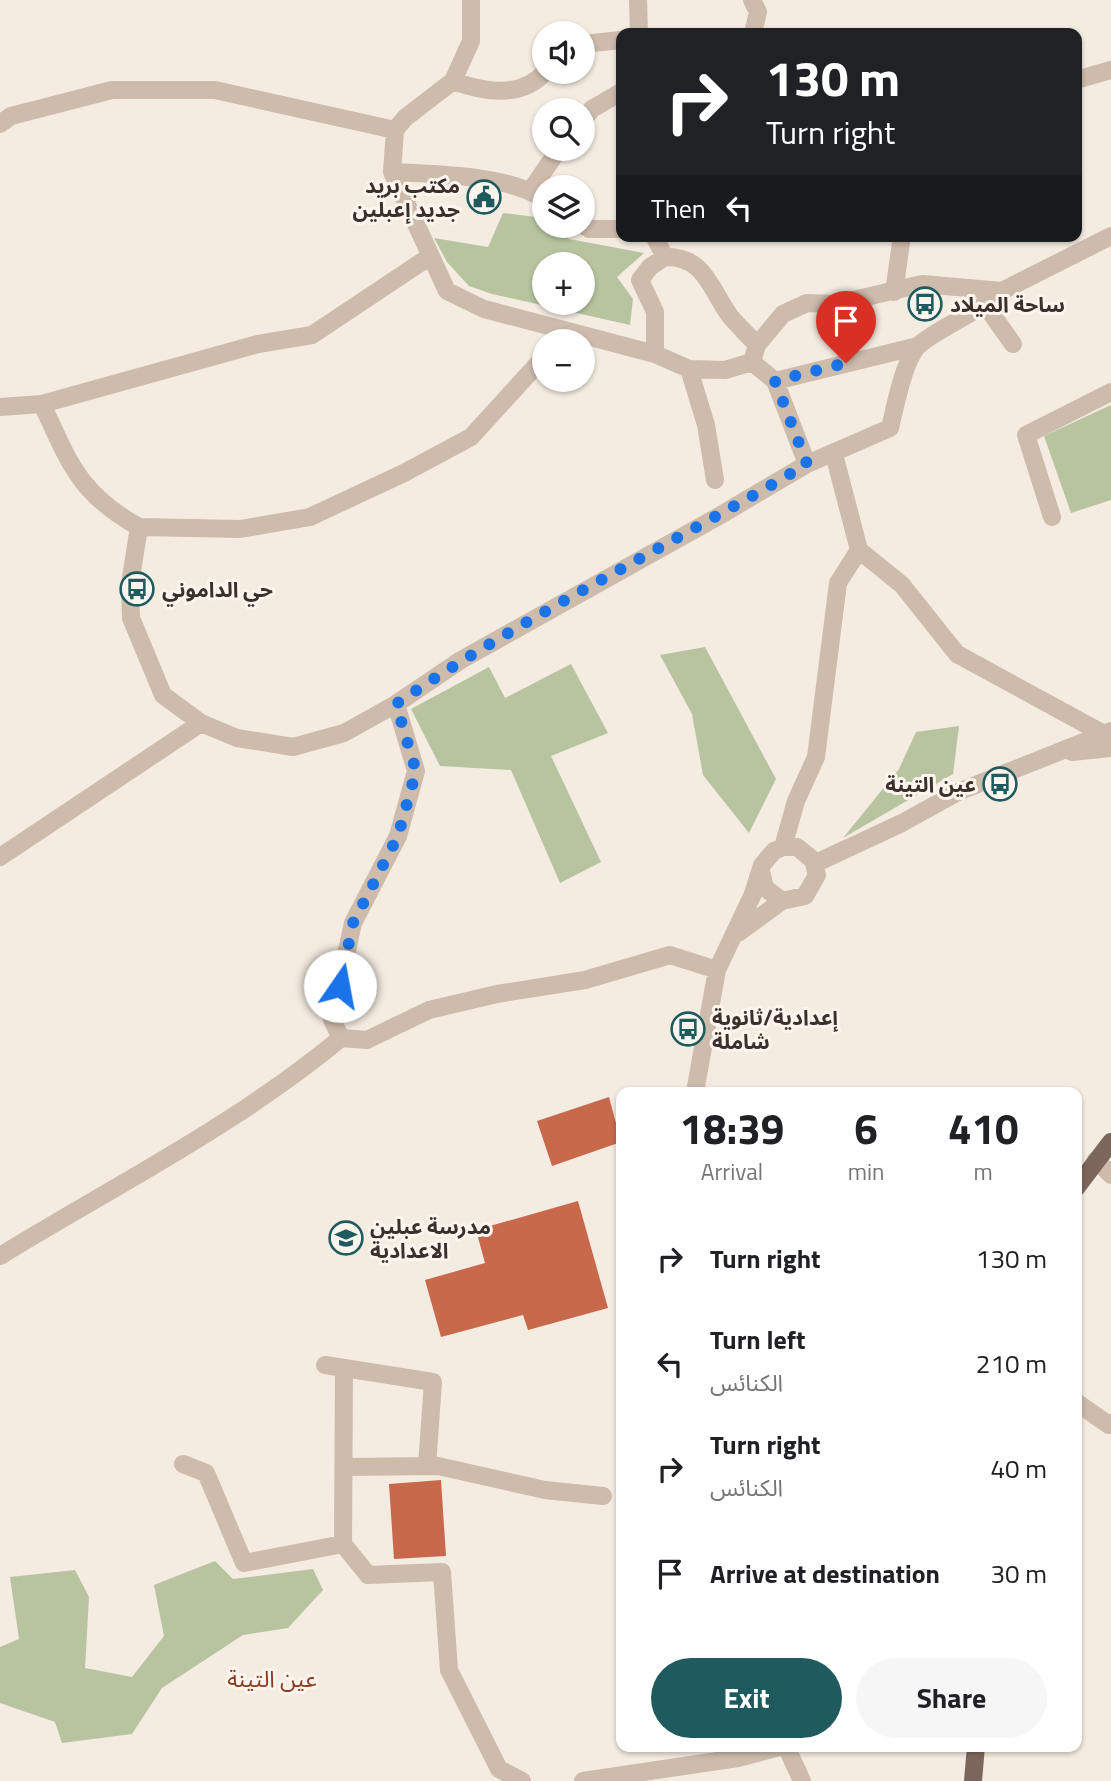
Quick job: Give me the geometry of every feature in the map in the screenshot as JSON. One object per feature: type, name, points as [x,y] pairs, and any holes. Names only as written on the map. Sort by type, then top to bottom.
[{"type":"main road","points":[[1082,1180],[1111,1142]]},
{"type":"main road","points":[[973,1781],[975,1752]]},
{"type":"street","points":[[471,0],[471,41],[453,81],[405,118],[395,130],[392,172],[447,291],[484,309],[542,329]]},
{"type":"street","points":[[638,0],[639,28]]},
{"type":"street","points":[[752,0],[758,12],[754,28]]},
{"type":"street","points":[[595,43],[616,41]]},
{"type":"street","points":[[1082,78],[1111,70]]},
{"type":"street","points":[[453,81],[478,90],[506,90],[535,84]]},
{"type":"street","points":[[0,124],[11,116],[112,90],[215,90],[395,130]]},
{"type":"street","points":[[595,107],[616,95]]},
{"type":"street","points":[[392,172],[443,175],[532,194]]},
{"type":"street","points":[[595,229],[616,229]]},
{"type":"street","points":[[775,381],[918,346],[986,306],[1002,291],[1111,236]]},
{"type":"street","points":[[657,242],[665,257]]},
{"type":"street","points":[[894,292],[901,242]]},
{"type":"street","points":[[655,354],[655,312],[640,280],[650,267],[665,257],[681,256],[702,271],[775,381],[807,464]]},
{"type":"street","points":[[0,407],[42,404],[258,344],[313,335],[429,257]]},
{"type":"street","points":[[595,342],[655,354],[689,369],[725,370],[754,353],[783,314],[807,303],[836,304],[922,284],[1002,291]]},
{"type":"street","points":[[986,306],[1013,344]]},
{"type":"street","points":[[139,527],[130,584],[131,618],[163,695],[201,723],[237,738],[293,747],[344,733],[396,704],[461,660],[807,464],[890,428],[904,376],[918,346]]},
{"type":"street","points":[[689,369],[706,425],[715,480]]},
{"type":"street","points":[[42,404],[70,465],[88,490],[111,512],[139,527],[240,529],[310,517],[404,473],[471,437],[532,370]]},
{"type":"street","points":[[1052,517],[1026,435],[1111,392]]},
{"type":"street","points":[[834,454],[859,550],[902,585],[957,654],[1108,737]]},
{"type":"street","points":[[783,847],[796,801],[816,757],[838,583],[859,550]]},
{"type":"street","points":[[341,1038],[332,1020],[353,923],[398,836],[416,771],[396,704]]},
{"type":"street","points":[[0,857],[201,723]]},
{"type":"street","points":[[814,864],[902,823],[958,792],[1058,753],[1108,737]]},
{"type":"street","points":[[696,1087],[717,970],[767,857],[783,847],[803,850],[814,864],[817,875],[811,891],[797,901],[782,901],[732,938]]},
{"type":"street","points":[[761,871],[765,888],[782,901]]},
{"type":"street","points":[[0,1256],[221,1127],[301,1071],[341,1038],[367,1040],[429,1010],[497,994],[585,980],[670,955],[717,970]]},
{"type":"street","points":[[1096,1160],[1111,1175]]},
{"type":"street","points":[[325,1365],[433,1382],[427,1466]]},
{"type":"street","points":[[344,1368],[343,1544],[368,1575],[442,1572],[449,1670],[499,1769],[522,1781]]},
{"type":"street","points":[[1082,1406],[1109,1425],[1111,1423]]},
{"type":"street","points":[[183,1464],[206,1473],[244,1563],[343,1544]]},
{"type":"street","points":[[344,1468],[427,1466],[545,1490],[603,1496]]},
{"type":"street","points":[[583,1781],[738,1758],[762,1752]]},
{"type":"street","points":[[788,1752],[802,1781]]},
{"type":"green space","points":[[503,213],[532,217],[532,238],[568,238],[644,253],[617,277],[633,299],[630,325],[585,315],[595,315],[595,252],[532,252],[532,303],[469,286],[447,262],[434,238],[488,247]]},
{"type":"green space","points":[[1111,405],[1111,500],[1071,513],[1044,436]]},
{"type":"green space","points":[[705,647],[776,779],[749,833],[703,775],[692,714],[660,655]]},
{"type":"green space","points":[[571,664],[608,733],[551,756],[601,862],[560,883],[511,770],[440,766],[411,709],[489,667],[505,698]]},
{"type":"green space","points":[[959,726],[953,774],[843,838],[899,769],[916,732]]},
{"type":"green space","points":[[215,1561],[233,1579],[313,1569],[323,1590],[288,1628],[243,1635],[162,1688],[132,1734],[62,1743],[55,1722],[0,1703],[0,1647],[19,1639],[10,1577],[75,1570],[89,1597],[85,1668],[132,1677],[164,1636],[154,1585]]},
{"type":"building","points":[[609,1097],[616,1123],[616,1144],[552,1166],[537,1121]]},
{"type":"building","points":[[578,1201],[608,1308],[528,1330],[523,1315],[441,1337],[425,1280],[485,1263],[476,1230]]},
{"type":"building","points":[[441,1480],[446,1556],[394,1559],[389,1484]]},
{"type":"place","name":"مكتب بريد جديد إعبلين","points":[[484,197]]},
{"type":"place","name":"ساحة الميلاد","points":[[925,304]]},
{"type":"place","name":"حي الداموني","points":[[137,589]]},
{"type":"place","name":"عين التينة","points":[[1000,784]]},
{"type":"place","name":"إعدادية/ثانوية شاملة","points":[[688,1029]]},
{"type":"place","name":"مدرسة عبلين الاعدادية","points":[[346,1238]]},
{"type":"district","name":"عين التينة","points":[[272,1678]]},
{"type":"route","points":[[340,986],[353,923],[398,836],[416,771],[396,704],[461,660],[807,464],[775,381],[846,363]]}]
